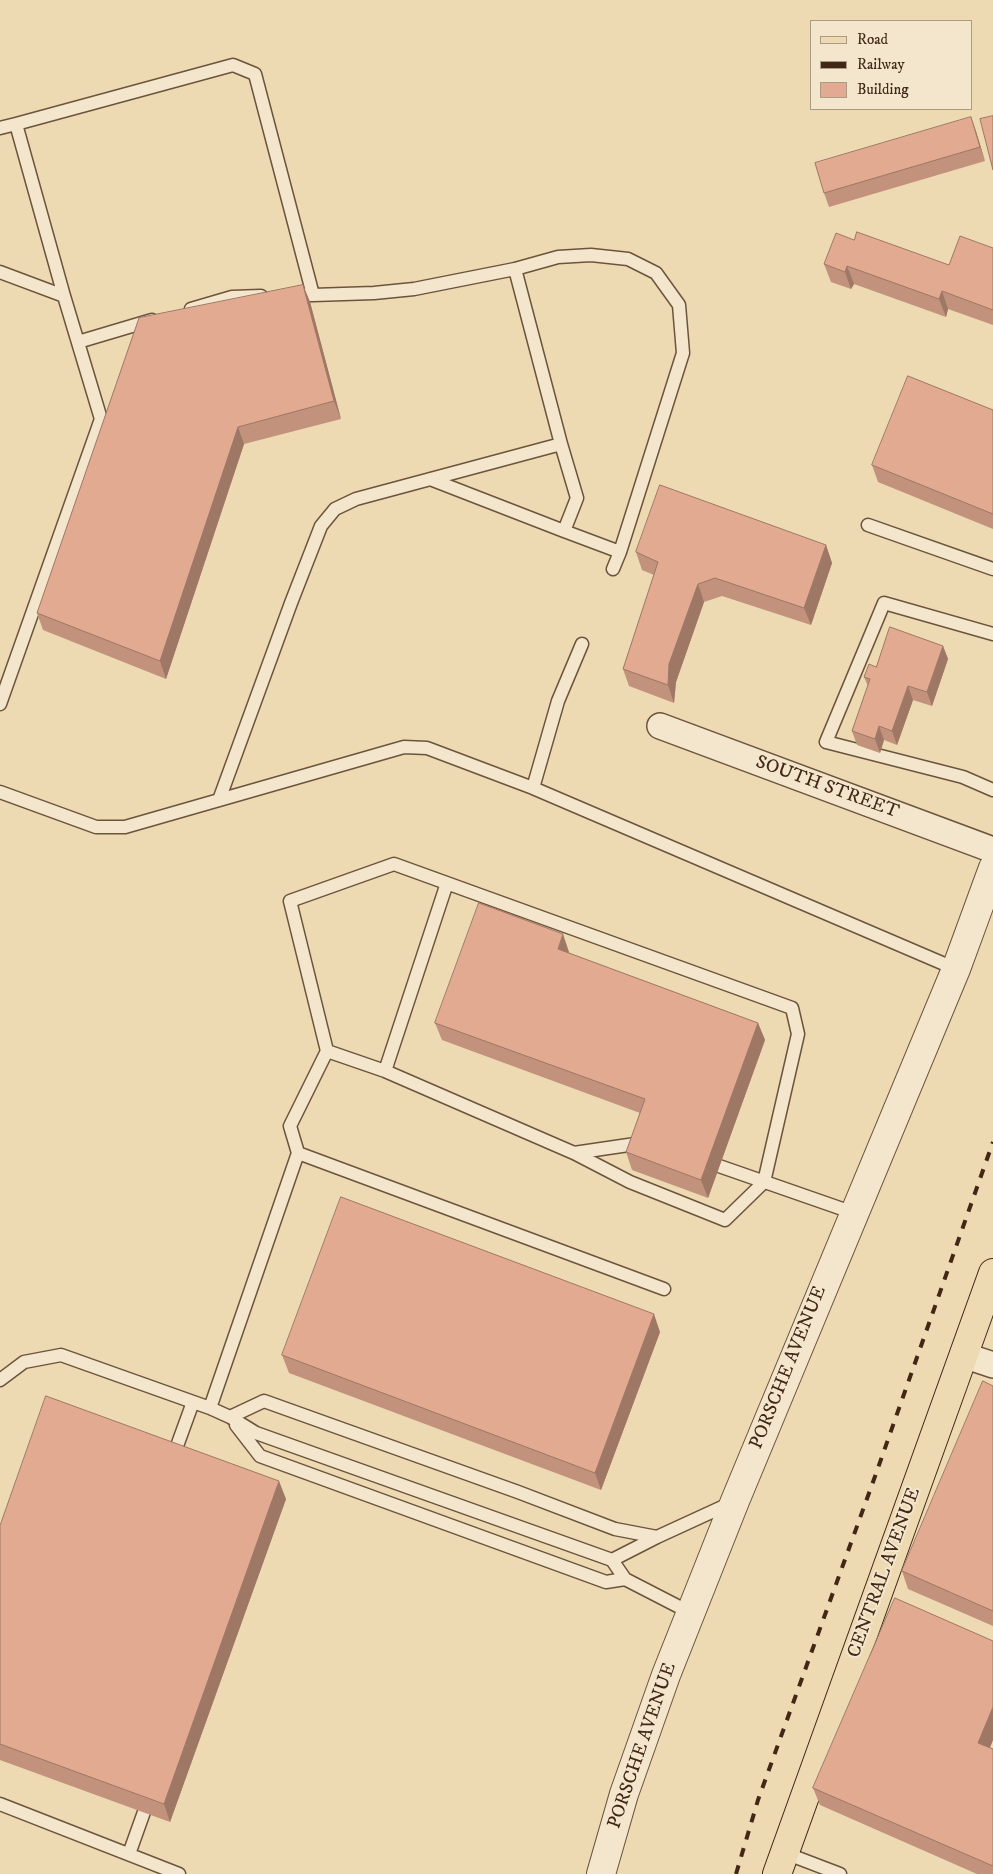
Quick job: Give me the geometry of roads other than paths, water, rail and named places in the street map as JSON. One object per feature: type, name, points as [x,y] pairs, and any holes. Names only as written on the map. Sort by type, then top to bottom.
[{"type":"main road","name":"CENTRAL AVENUE","points":[[781,1863],[963,1355],[991,1285]]},
{"type":"street","name":"SOUTH STREET","points":[[660,726],[993,850]]},
{"type":"street","name":"PORSCHE AVENUE","points":[[601,1874],[624,1794],[666,1675],[692,1613],[734,1502],[956,969],[993,868]]},
{"type":"street","points":[[963,1355],[993,1365]]},
{"type":"lane","points":[[0,128],[233,65],[255,74],[313,294]]},
{"type":"lane","points":[[0,704],[102,419],[64,296],[16,124]]},
{"type":"lane","points":[[295,295],[374,293],[414,289],[515,269],[558,257],[590,255],[628,259],[656,273],[679,305],[683,353],[613,569]]},
{"type":"lane","points":[[515,269],[577,498],[564,531]]},
{"type":"lane","points":[[0,272],[64,296]]},
{"type":"lane","points":[[78,342],[232,297],[277,296]]},
{"type":"lane","points":[[219,800],[290,603],[321,526],[335,508],[356,499],[561,444]]},
{"type":"lane","points":[[430,479],[620,552]]},
{"type":"lane","points":[[868,525],[993,569]]},
{"type":"lane","points":[[993,634],[884,602],[826,742],[964,777],[993,790]]},
{"type":"lane","points":[[533,788],[558,701],[582,644]]},
{"type":"lane","points":[[0,792],[96,827],[125,827],[404,747],[427,748],[533,788],[956,969]]},
{"type":"lane","points":[[210,1408],[298,1153],[290,1126],[326,1051],[290,900],[394,864],[792,1008],[798,1034],[764,1182],[725,1220],[630,1182],[574,1153],[385,1071],[326,1051]]},
{"type":"lane","points":[[385,1071],[447,884]]},
{"type":"lane","points":[[574,1153],[642,1143]]},
{"type":"lane","points":[[298,1153],[664,1289]]},
{"type":"lane","points":[[719,1166],[854,1213]]},
{"type":"lane","points":[[0,1380],[24,1362],[61,1355],[210,1408],[230,1417],[256,1433],[612,1560],[625,1579],[692,1613]]},
{"type":"lane","points":[[230,1417],[264,1401],[518,1492],[615,1529],[657,1537]]},
{"type":"lane","points":[[173,1457],[192,1402]]},
{"type":"lane","points":[[230,1417],[260,1456],[606,1582],[625,1579]]},
{"type":"lane","points":[[612,1560],[734,1502]]},
{"type":"lane","points":[[0,1804],[179,1874]]},
{"type":"lane","points":[[129,1854],[144,1812]]},
{"type":"lane","points":[[781,1863],[840,1874]]},
{"type":"railway","points":[[736,1874],[758,1800],[993,1142]]}]
